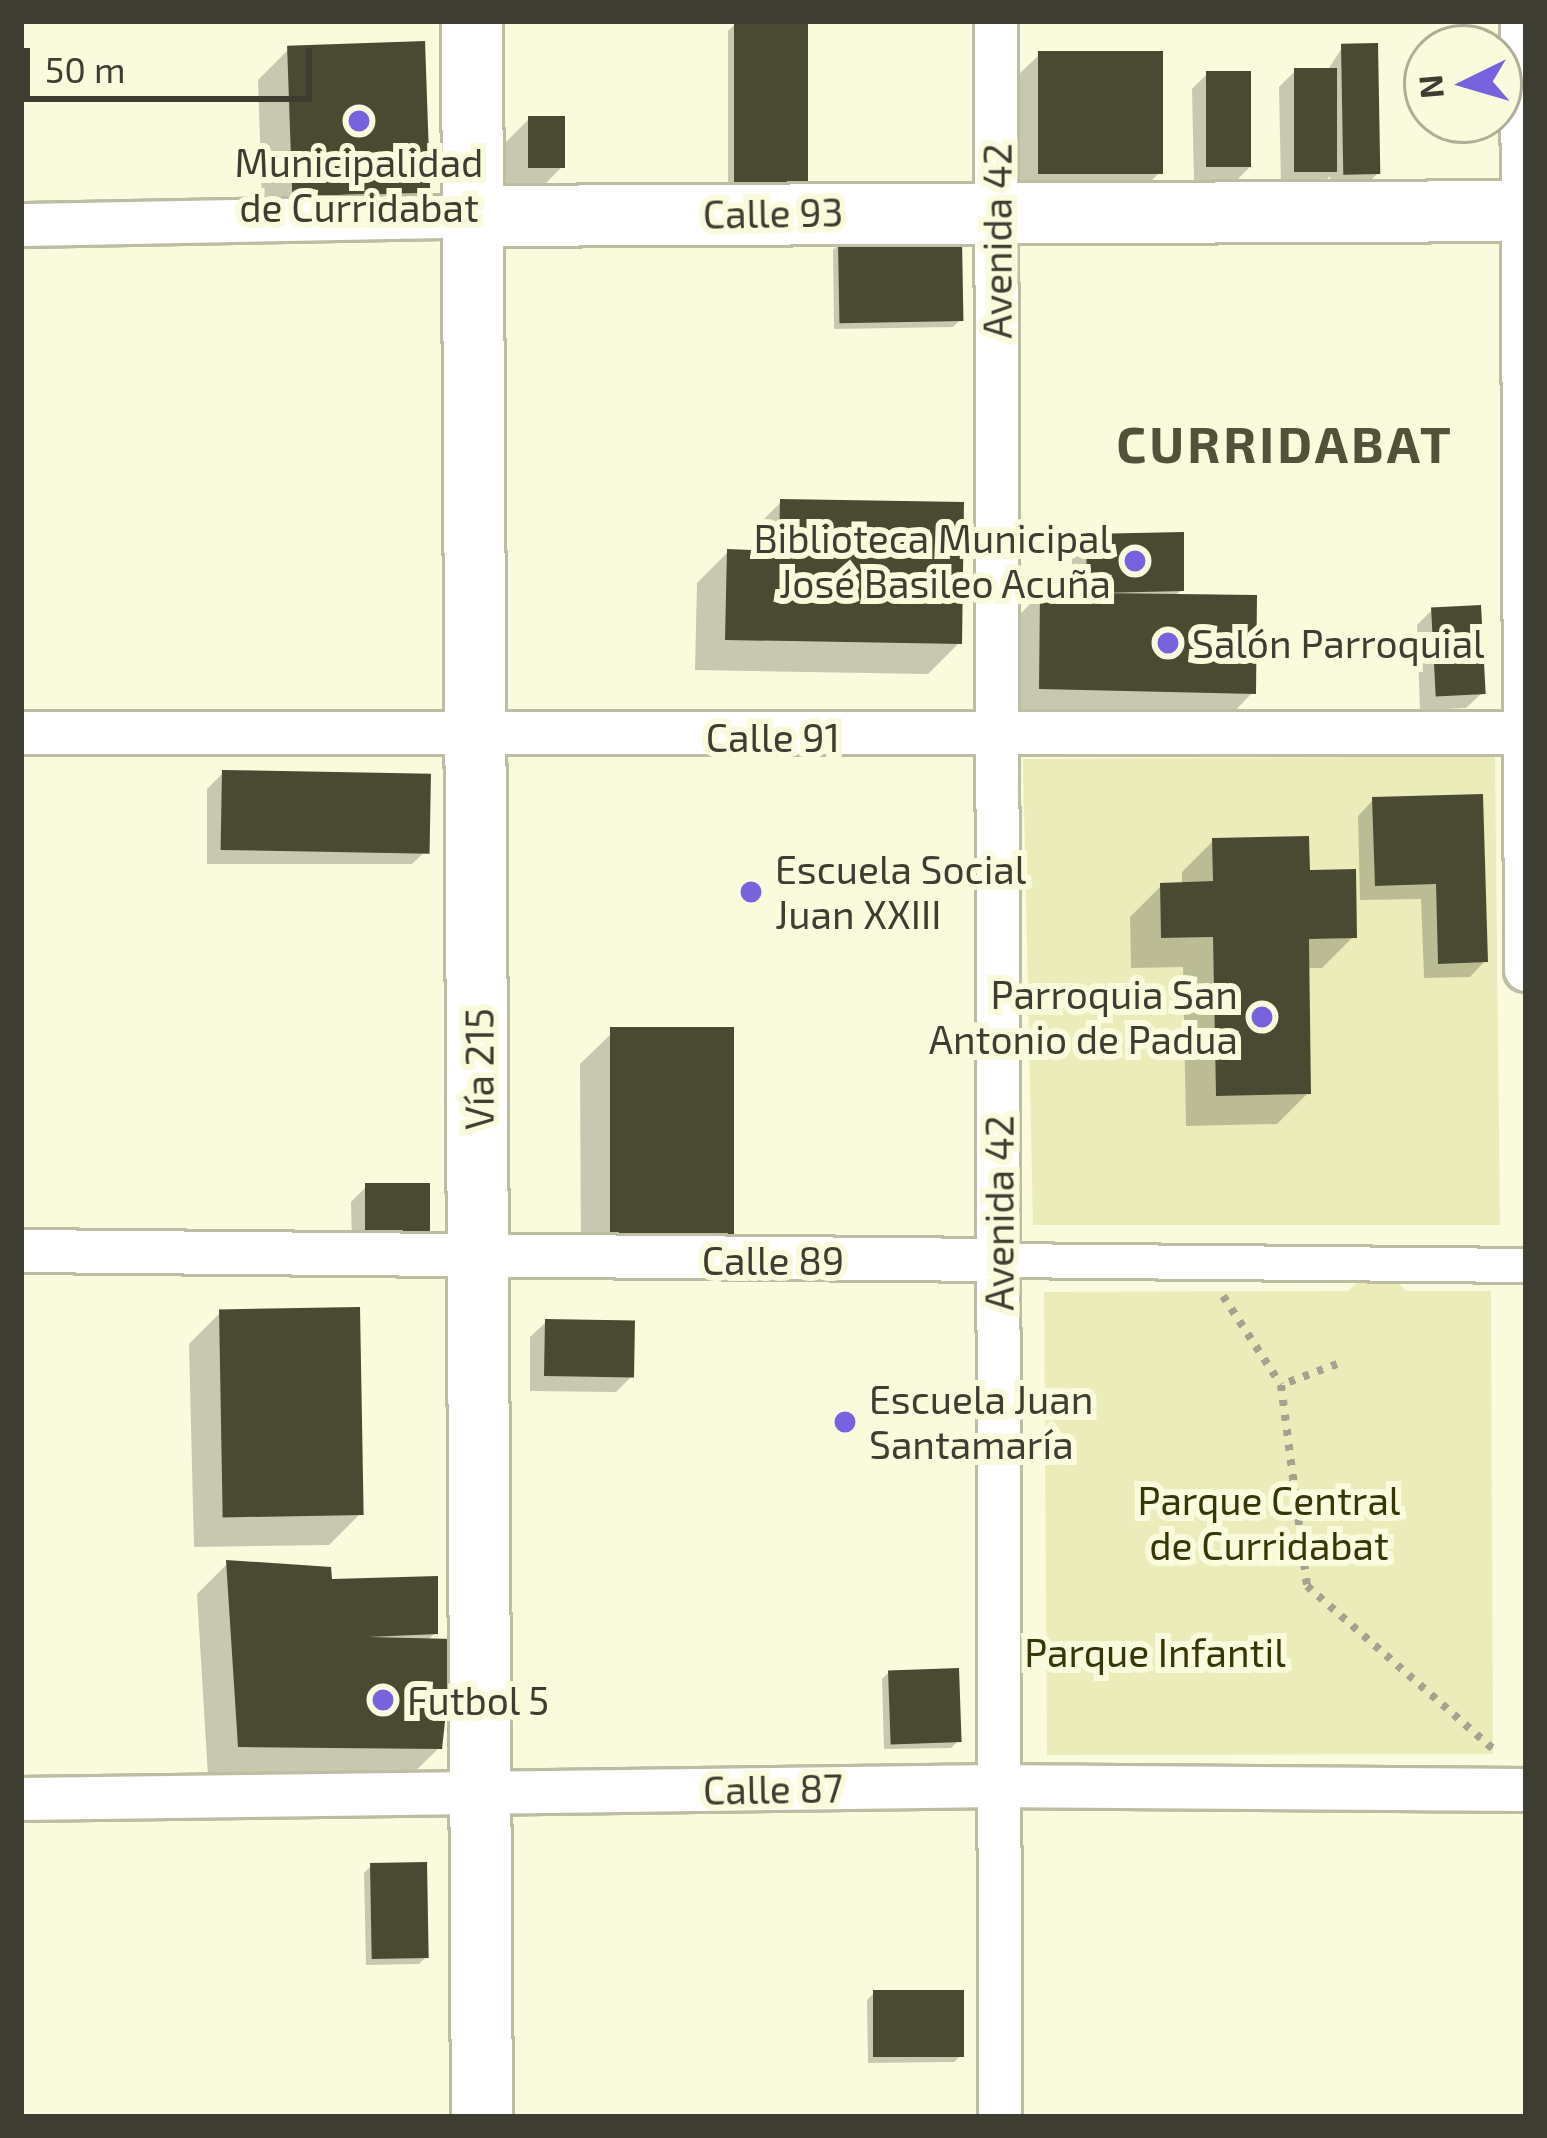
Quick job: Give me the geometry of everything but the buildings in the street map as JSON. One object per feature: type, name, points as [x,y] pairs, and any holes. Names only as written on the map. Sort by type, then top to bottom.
[{"type":"main road","name":"Vía 215","points":[[472,21],[482,2117]]},
{"type":"main road","name":"Calle 93","points":[[474,216],[1524,211]]},
{"type":"street","name":"Avenida 42","points":[[997,21],[1000,2117]]},
{"type":"street","points":[[1522,21],[1526,970]]},
{"type":"street","name":"Calle 93","points":[[21,225],[474,216]]},
{"type":"street","name":"Calle 91","points":[[21,734],[477,739],[1525,734]]},
{"type":"street","name":"Calle 89","points":[[21,1251],[479,1259],[1526,1265]]},
{"type":"street","name":"Calle 87","points":[[21,1799],[1517,1776]]},
{"type":"path","points":[[1200,1261],[1281,1385],[1307,1586],[1517,1776]]},
{"type":"path","points":[[1281,1385],[1336,1364]]},
{"type":"green space","points":[[1495,756],[1500,1225],[1033,1225],[1023,759]],"holes":[[[1483,795],[1488,962],[1438,963],[1436,884],[1375,886],[1373,797]],[[1309,836],[1310,870],[1355,869],[1356,938],[1309,939],[1311,1094],[1216,1096],[1213,937],[1161,938],[1160,884],[1213,881],[1213,838]]]},
{"type":"green space","name":"Parque Central de Curridabat","points":[[1377,1263],[1406,1291],[1491,1291],[1493,1754],[1047,1755],[1044,1292],[1348,1291]]},
{"type":"place","name":"Municipalidad de Curridabat","points":[[359,121]]},
{"type":"place","name":"Biblioteca Municipal José Basileo Acuña","points":[[1135,561]]},
{"type":"place","name":"Salón Parroquial","points":[[1168,643]]},
{"type":"place","name":"Escuela Social Juan XXIII","points":[[751,892]]},
{"type":"place","name":"Parroquia San Antonio de Padua","points":[[1262,1017]]},
{"type":"place","name":"Escuela Juan Santamaría","points":[[845,1422]]},
{"type":"place","name":"Futbol 5","points":[[383,1700]]},
{"type":"district","name":"CURRIDABAT","points":[[1285,443]]},
{"type":"park label","name":"Parque Infantil","points":[[1155,1652]]}]
